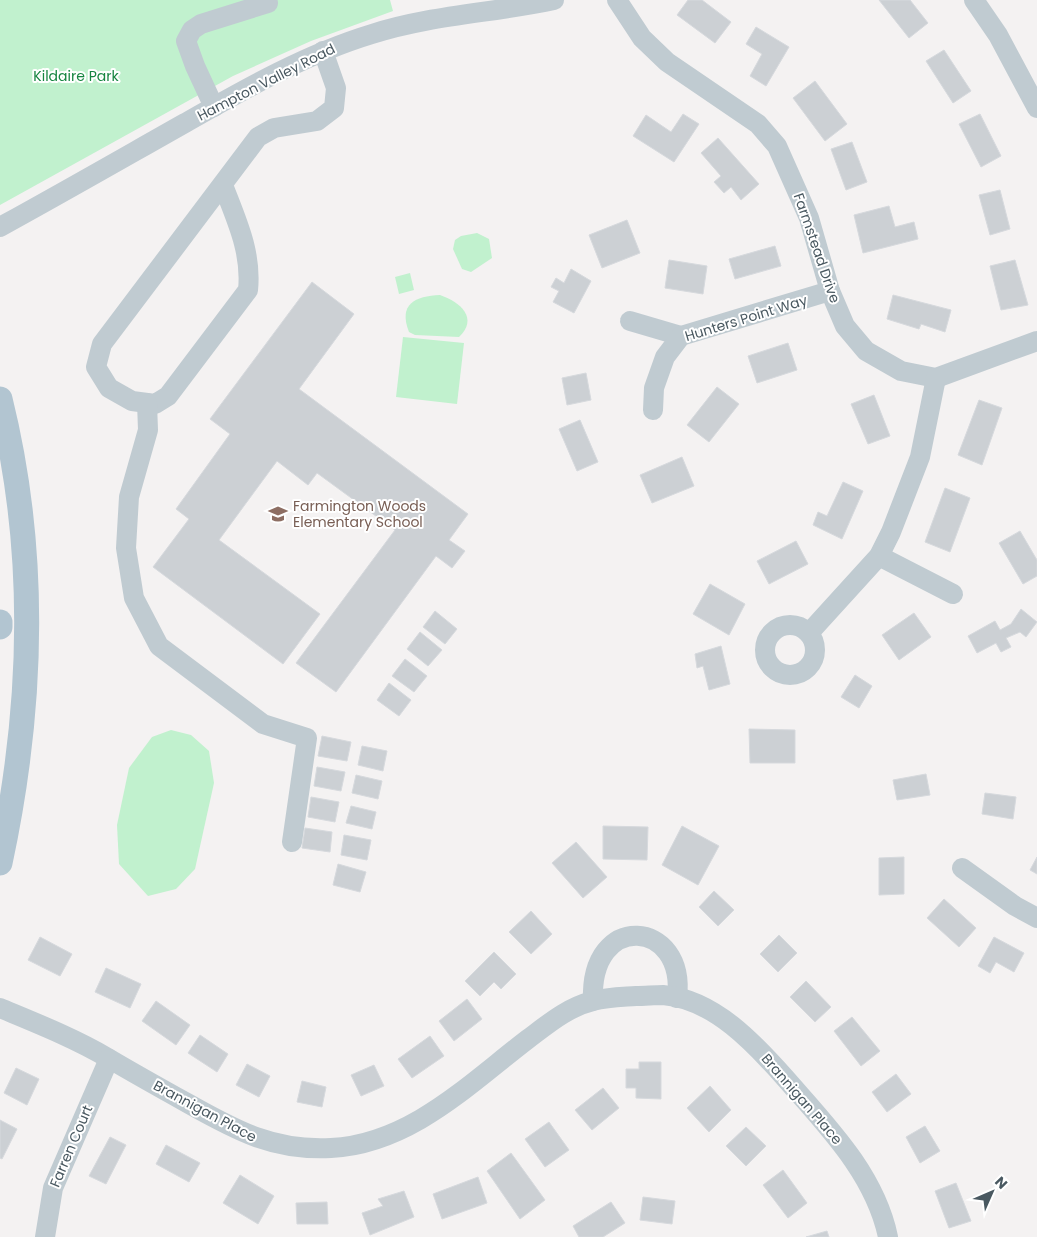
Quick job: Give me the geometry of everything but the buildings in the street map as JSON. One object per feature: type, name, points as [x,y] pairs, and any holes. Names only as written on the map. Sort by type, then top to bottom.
[{"type":"main road","points":[[0,398],[22,514],[28,622],[22,735],[0,863]]},
{"type":"street","name":"Hampton Valley Road","points":[[0,227],[214,107],[323,51],[373,33],[430,20],[519,8],[554,0]]},
{"type":"street","name":"Farmstead Drive","points":[[617,0],[642,38],[667,62],[758,124],[777,146],[809,218],[830,292],[845,326],[866,351],[901,371],[936,378]]},
{"type":"street","points":[[974,0],[998,35],[1037,108]]},
{"type":"street","points":[[214,107],[186,41],[192,30],[200,24],[268,3]]},
{"type":"street","points":[[223,185],[243,238],[250,271],[248,290],[168,396],[155,404],[132,401],[109,388],[96,366],[102,344],[258,137],[274,128],[317,121],[334,108],[336,88],[323,51]]},
{"type":"street","name":"Hunters Point Way","points":[[653,410],[654,388],[664,357],[681,336],[830,292]]},
{"type":"street","points":[[630,321],[681,336]]},
{"type":"street","points":[[809,633],[880,556],[892,532],[920,457],[936,378],[1037,341]]},
{"type":"street","points":[[147,403],[148,430],[129,498],[126,548],[134,598],[159,646],[263,724],[307,738],[292,842]]},
{"type":"street","points":[[880,556],[953,594]]},
{"type":"street","points":[[962,868],[1015,906],[1037,918]]},
{"type":"street","points":[[593,1001],[592,983],[595,969],[604,953],[614,942],[633,935],[654,940],[672,959],[678,974],[677,998]]},
{"type":"street","name":"Brannigan Place","points":[[0,1008],[109,1059],[244,1134],[291,1147],[334,1148],[358,1143],[399,1130],[434,1112],[553,1020],[575,1007],[593,1001],[622,997],[663,995],[677,998],[700,1007],[721,1019],[743,1034],[762,1052],[835,1136],[855,1162],[876,1199],[888,1237]]},
{"type":"street","name":"Farren Court","points":[[45,1237],[53,1188],[109,1059]]},
{"type":"green space","name":"Kildaire Park","points":[[0,0],[390,0],[393,11],[311,41],[233,76],[0,205]]},
{"type":"green space","points":[[477,233],[489,239],[492,258],[471,272],[462,269],[453,249],[455,240],[461,236]]},
{"type":"green space","points":[[410,273],[414,290],[399,294],[395,277]]},
{"type":"green space","points":[[440,295],[460,306],[467,317],[465,330],[459,337],[415,335],[409,332],[406,315],[407,308],[411,303],[423,297]]},
{"type":"green space","points":[[403,337],[464,343],[457,404],[396,397]]},
{"type":"green space","points":[[171,730],[191,735],[209,751],[214,783],[195,869],[176,889],[148,896],[119,864],[117,825],[129,768],[152,737]]},
{"type":"place","name":"Farmington Woods Elementary School","points":[[278,514]]}]
